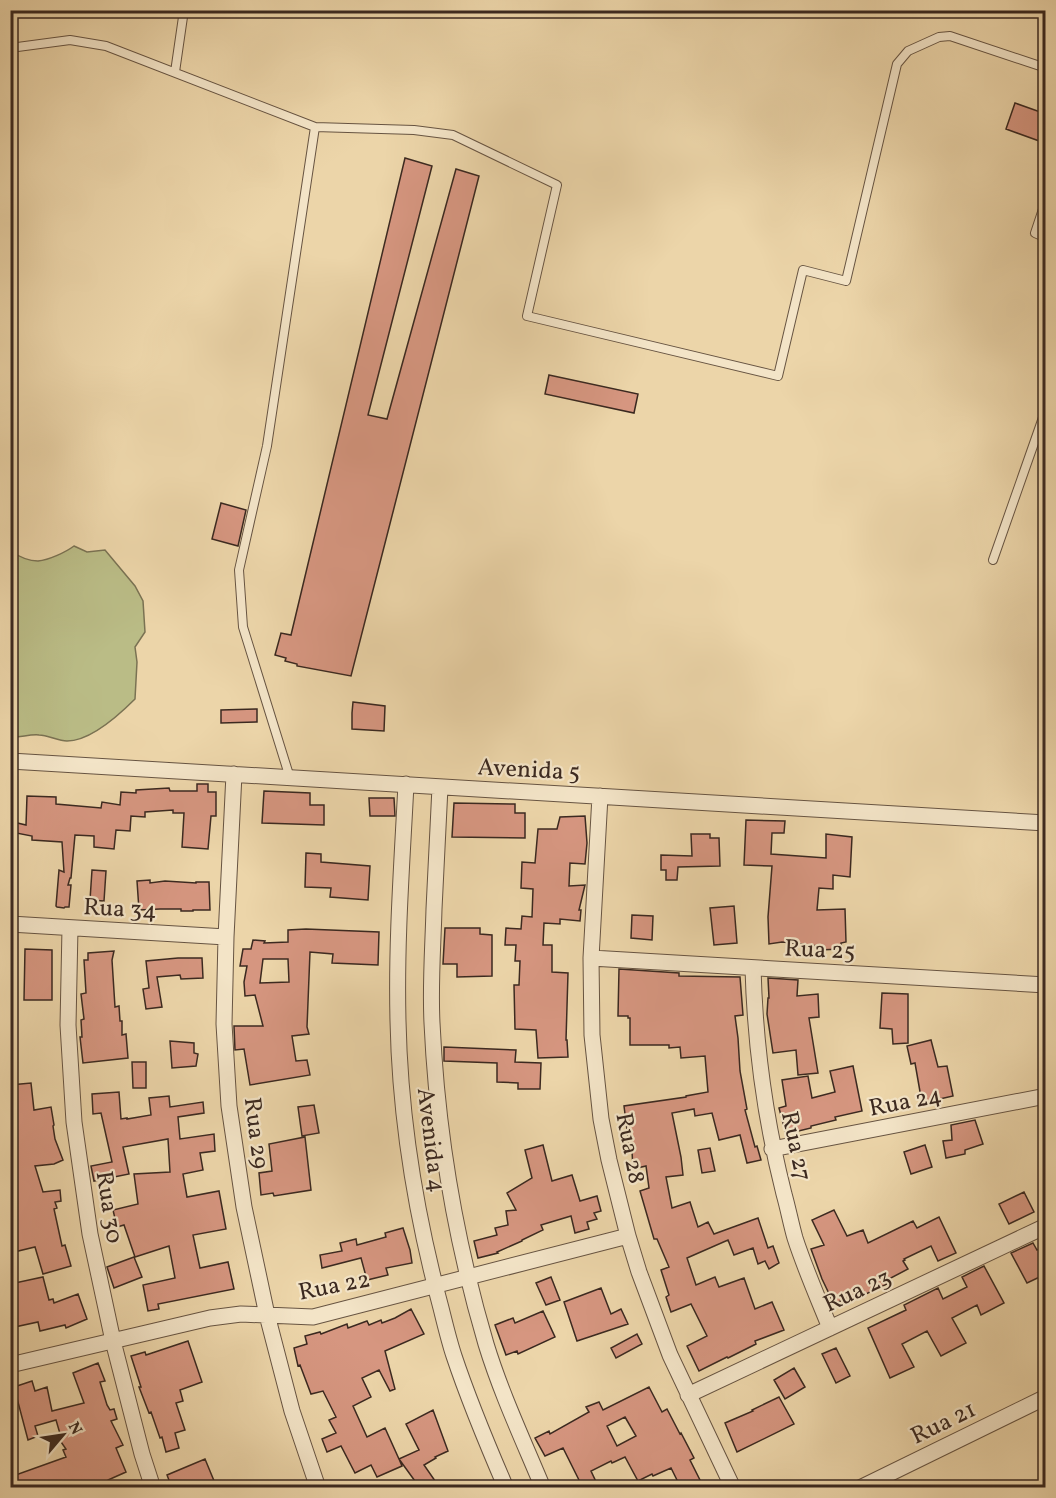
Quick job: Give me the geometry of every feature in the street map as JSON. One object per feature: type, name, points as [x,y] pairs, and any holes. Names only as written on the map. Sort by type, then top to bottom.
[{"type":"street","name":"Avenida 5","points":[[10,761],[1046,823]]},
{"type":"street","name":"Rua 29","points":[[234,774],[224,1024],[229,1106],[244,1207],[267,1316],[292,1411],[318,1488]]},
{"type":"street","name":"Avenida 4","points":[[406,784],[398,948],[398,1021],[409,1155],[420,1221],[454,1356],[480,1427],[506,1488]]},
{"type":"street","name":"Avenida 4","points":[[440,787],[432,949],[433,1042],[443,1150],[453,1214],[486,1346],[511,1414],[543,1488]]},
{"type":"street","name":"Rua 28","points":[[600,796],[591,958],[592,1035],[601,1119],[609,1160],[639,1272],[670,1355],[733,1488]]},
{"type":"street","name":"Rua 34","points":[[10,924],[226,937]]},
{"type":"street","name":"Rua 30","points":[[69,928],[68,1025],[74,1122],[90,1234],[113,1341],[153,1488]]},
{"type":"street","name":"Rua 25","points":[[591,958],[1046,985]]},
{"type":"street","name":"Rua 27","points":[[753,968],[754,1011],[772,1149],[795,1237],[830,1328]]},
{"type":"street","name":"Rua 24","points":[[772,1149],[1046,1096]]},
{"type":"street","name":"Rua 23","points":[[688,1395],[1046,1226]]},
{"type":"street","name":"Rua 22","points":[[10,1365],[210,1318],[241,1314],[313,1317],[628,1236]]},
{"type":"street","name":"Rua 21","points":[[860,1488],[1046,1397]]},
{"type":"lane","points":[[175,72],[184,10]]},
{"type":"lane","points":[[10,48],[70,40],[106,46],[315,127],[414,130],[453,135],[557,185],[527,316],[778,376],[803,270],[846,281],[897,64],[908,51],[939,37],[950,36],[1046,68]]},
{"type":"lane","points":[[290,778],[243,627],[239,570],[267,446],[315,127]]},
{"type":"lane","points":[[1045,201],[1035,234],[1046,238]]},
{"type":"lane","points":[[993,560],[1046,409]]},
{"type":"green space","points":[[74,546],[87,552],[105,550],[135,586],[143,601],[145,632],[135,647],[137,662],[135,699],[104,726],[86,737],[64,741],[39,735],[11,737],[11,551],[24,558],[38,561],[67,551]]},
{"type":"building","points":[[1015,103],[1046,114],[1046,133],[1042,142],[1006,129]]},
{"type":"building","points":[[405,158],[432,166],[368,415],[387,419],[456,169],[479,176],[351,676],[297,666],[297,664],[285,661],[286,658],[275,655],[281,633],[291,635]]},
{"type":"building","points":[[549,375],[638,394],[634,413],[545,394]]},
{"type":"building","points":[[221,503],[246,510],[238,546],[212,539]]},
{"type":"building","points":[[353,702],[385,706],[384,731],[352,729]]},
{"type":"building","points":[[257,709],[257,722],[221,723],[221,710]]},
{"type":"building","points":[[197,784],[208,784],[208,792],[216,792],[216,816],[211,816],[208,849],[182,847],[184,813],[173,813],[173,810],[145,812],[145,817],[131,816],[130,831],[116,830],[114,849],[94,847],[94,836],[75,835],[71,878],[68,885],[71,885],[69,907],[56,906],[59,870],[64,872],[62,842],[32,840],[32,836],[11,832],[13,822],[26,825],[27,796],[56,797],[56,804],[101,808],[102,802],[120,805],[121,792],[136,793],[136,790],[169,788],[170,791],[197,791]]},
{"type":"building","points":[[264,791],[310,793],[310,805],[324,805],[324,825],[262,823]]},
{"type":"building","points":[[369,798],[394,798],[395,816],[370,816]]},
{"type":"building","points":[[454,803],[515,804],[515,813],[525,813],[525,838],[452,837]]},
{"type":"building","points":[[585,816],[587,843],[585,864],[570,863],[569,886],[585,885],[579,910],[581,910],[580,921],[560,919],[560,924],[544,923],[543,945],[552,945],[552,972],[568,973],[566,1040],[568,1057],[538,1058],[536,1030],[515,1029],[514,985],[519,985],[520,961],[515,961],[516,945],[505,945],[506,928],[521,929],[522,916],[532,917],[533,889],[521,888],[522,862],[535,863],[538,829],[557,829],[560,817]]},
{"type":"building","points":[[746,820],[785,821],[784,833],[772,833],[771,854],[826,858],[826,834],[852,837],[850,877],[833,875],[833,889],[819,888],[817,910],[845,909],[846,942],[841,943],[842,949],[818,950],[818,946],[782,942],[769,944],[768,917],[772,866],[744,865]]},
{"type":"building","points":[[691,834],[710,834],[710,838],[719,838],[720,866],[678,867],[677,880],[666,880],[666,870],[661,870],[661,855],[692,856]]},
{"type":"building","points":[[306,853],[321,854],[321,862],[370,866],[368,900],[330,897],[331,888],[305,887]]},
{"type":"building","points":[[92,870],[106,871],[104,901],[90,900]]},
{"type":"building","points":[[150,880],[150,883],[209,882],[210,910],[139,910],[137,881]]},
{"type":"building","points":[[734,906],[737,943],[714,945],[710,908]]},
{"type":"building","points":[[632,915],[653,916],[652,940],[631,938]]},
{"type":"building","points":[[445,928],[480,928],[480,934],[492,935],[492,976],[457,977],[457,964],[443,964]]},
{"type":"building","points":[[288,930],[379,932],[378,965],[332,963],[333,954],[310,952],[307,1027],[309,1034],[292,1036],[296,1061],[307,1060],[310,1075],[250,1085],[244,1049],[235,1050],[234,1026],[263,1026],[255,995],[245,996],[244,982],[247,966],[240,966],[243,949],[251,949],[253,940],[265,941],[264,943],[288,942]],"holes":[[[263,959],[288,959],[289,982],[260,983]]]},
{"type":"building","points":[[25,949],[52,950],[52,1000],[24,1000]]},
{"type":"building","points":[[114,951],[112,960],[115,1007],[119,1006],[122,1035],[126,1034],[128,1058],[83,1063],[80,1037],[82,1037],[81,1020],[84,1019],[81,994],[86,993],[84,960],[88,960],[88,953]]},
{"type":"building","points":[[202,958],[203,978],[181,979],[180,975],[157,977],[162,1007],[146,1009],[143,989],[149,988],[146,961]]},
{"type":"building","points":[[619,969],[679,973],[679,976],[740,977],[743,1015],[735,1016],[740,1071],[747,1109],[745,1110],[761,1160],[747,1163],[740,1135],[719,1140],[712,1113],[695,1116],[694,1109],[672,1113],[683,1175],[666,1177],[672,1208],[690,1202],[698,1227],[708,1222],[714,1234],[758,1218],[768,1248],[773,1246],[779,1263],[769,1269],[765,1261],[758,1264],[753,1248],[734,1255],[728,1240],[687,1258],[696,1285],[715,1277],[719,1287],[744,1278],[755,1309],[772,1302],[784,1330],[755,1341],[756,1344],[699,1371],[687,1346],[707,1336],[691,1304],[671,1312],[666,1297],[669,1295],[661,1270],[669,1267],[657,1239],[654,1239],[640,1191],[649,1188],[646,1166],[633,1169],[624,1106],[708,1092],[705,1056],[681,1058],[680,1047],[669,1048],[669,1045],[630,1045],[630,1018],[618,1016]]},
{"type":"building","points":[[768,978],[798,980],[797,996],[818,994],[819,1017],[809,1018],[818,1073],[798,1075],[796,1050],[773,1053],[767,1014]]},
{"type":"building","points":[[882,993],[908,994],[908,1043],[893,1044],[892,1029],[880,1028]]},
{"type":"building","points":[[931,1040],[938,1067],[947,1066],[953,1096],[922,1103],[915,1063],[911,1064],[907,1046]]},
{"type":"building","points":[[170,1041],[194,1043],[194,1053],[198,1054],[196,1066],[172,1068]]},
{"type":"building","points":[[444,1047],[516,1050],[515,1062],[541,1063],[540,1089],[518,1089],[518,1083],[497,1082],[497,1063],[444,1061]]},
{"type":"building","points":[[132,1062],[146,1062],[146,1088],[133,1088]]},
{"type":"building","points":[[853,1066],[862,1111],[835,1117],[836,1120],[786,1134],[779,1108],[786,1106],[782,1080],[808,1076],[812,1098],[835,1092],[830,1071]]},
{"type":"building","points":[[31,1083],[34,1110],[51,1107],[55,1139],[63,1160],[54,1164],[35,1166],[43,1192],[60,1190],[61,1201],[55,1202],[57,1208],[54,1209],[62,1246],[65,1245],[71,1266],[43,1274],[35,1247],[10,1253],[10,1085]]},
{"type":"building","points":[[119,1092],[121,1119],[151,1115],[149,1098],[169,1096],[170,1107],[203,1102],[204,1113],[178,1117],[180,1139],[214,1134],[215,1151],[200,1153],[203,1170],[183,1174],[187,1197],[219,1191],[226,1229],[193,1235],[200,1268],[228,1262],[234,1289],[158,1304],[159,1309],[148,1311],[143,1285],[175,1278],[169,1246],[135,1257],[124,1225],[117,1227],[113,1210],[138,1204],[134,1174],[170,1172],[168,1139],[123,1147],[129,1174],[94,1181],[91,1166],[112,1162],[101,1113],[93,1114],[92,1094]]},
{"type":"building","points":[[314,1105],[319,1133],[302,1136],[298,1107]]},
{"type":"building","points":[[975,1120],[983,1144],[965,1150],[965,1154],[946,1158],[943,1141],[952,1140],[951,1125]]},
{"type":"building","points":[[305,1137],[311,1190],[274,1196],[273,1193],[261,1195],[259,1173],[272,1171],[269,1144]]},
{"type":"building","points":[[543,1145],[552,1181],[572,1175],[580,1201],[597,1196],[601,1211],[594,1213],[597,1219],[587,1222],[589,1229],[575,1233],[571,1216],[541,1225],[543,1230],[522,1241],[498,1253],[478,1258],[474,1241],[497,1235],[495,1228],[508,1225],[506,1211],[516,1210],[507,1193],[532,1178],[525,1150]]},
{"type":"building","points":[[925,1145],[932,1167],[911,1174],[904,1152]]},
{"type":"building","points":[[710,1148],[715,1171],[702,1173],[698,1150]]},
{"type":"building","points":[[1024,1192],[1034,1212],[1009,1224],[999,1204]]},
{"type":"building","points":[[834,1210],[847,1236],[863,1230],[868,1243],[913,1221],[917,1228],[939,1217],[956,1253],[938,1261],[931,1246],[904,1259],[908,1269],[885,1281],[887,1284],[849,1302],[847,1298],[834,1304],[811,1249],[824,1245],[812,1220]]},
{"type":"building","points":[[403,1228],[412,1263],[386,1268],[388,1275],[367,1280],[361,1258],[322,1268],[320,1255],[342,1251],[340,1243],[356,1239],[357,1245],[386,1237],[385,1233]]},
{"type":"building","points":[[1033,1243],[1037,1250],[1046,1246],[1046,1274],[1027,1283],[1011,1253]]},
{"type":"building","points":[[134,1257],[142,1277],[114,1288],[107,1267]]},
{"type":"building","points":[[984,1266],[1004,1303],[981,1315],[977,1305],[952,1318],[966,1343],[941,1356],[927,1331],[902,1344],[914,1367],[890,1378],[868,1328],[906,1310],[904,1305],[938,1288],[943,1299],[967,1287],[962,1277]]},
{"type":"building","points":[[43,1277],[49,1300],[53,1299],[54,1303],[78,1294],[87,1319],[66,1328],[65,1325],[40,1331],[38,1322],[10,1328],[10,1284]]},
{"type":"building","points":[[551,1277],[560,1300],[546,1305],[536,1283]]},
{"type":"building","points":[[601,1288],[611,1314],[621,1309],[628,1324],[577,1341],[564,1302]]},
{"type":"building","points":[[411,1309],[424,1334],[385,1351],[395,1389],[390,1391],[379,1370],[362,1378],[371,1397],[353,1406],[367,1437],[385,1428],[402,1466],[377,1477],[371,1465],[355,1473],[341,1446],[327,1452],[322,1439],[336,1433],[329,1420],[336,1417],[323,1391],[311,1394],[300,1365],[298,1366],[294,1348],[307,1344],[305,1336],[320,1332],[321,1334],[347,1324],[348,1328],[367,1321],[369,1325],[381,1320],[382,1323]]},
{"type":"building","points":[[543,1311],[555,1337],[518,1354],[517,1351],[506,1355],[495,1325],[513,1318],[515,1323]]},
{"type":"building","points":[[637,1334],[642,1344],[616,1358],[611,1348]]},
{"type":"building","points":[[188,1341],[202,1382],[180,1390],[183,1401],[176,1403],[185,1430],[175,1433],[179,1448],[166,1452],[162,1437],[160,1438],[139,1387],[141,1387],[131,1356],[145,1352],[146,1355]]},
{"type":"building","points":[[836,1348],[850,1376],[836,1383],[822,1354]]},
{"type":"building","points":[[98,1363],[105,1381],[100,1382],[107,1405],[110,1410],[114,1409],[117,1419],[111,1421],[123,1445],[116,1448],[126,1472],[88,1488],[10,1488],[10,1477],[66,1457],[63,1450],[66,1449],[59,1439],[61,1437],[56,1420],[35,1426],[38,1436],[28,1440],[14,1387],[32,1381],[35,1391],[47,1387],[52,1411],[84,1403],[73,1373]]},
{"type":"building","points":[[794,1368],[805,1387],[785,1399],[774,1380]]},
{"type":"building","points":[[649,1387],[662,1412],[667,1409],[681,1433],[694,1458],[690,1460],[704,1488],[681,1488],[671,1468],[638,1481],[625,1457],[591,1471],[599,1488],[583,1488],[563,1448],[545,1456],[535,1438],[549,1431],[550,1434],[589,1412],[586,1407],[599,1402],[603,1410]],"holes":[[[625,1417],[636,1436],[617,1446],[607,1426]]]},
{"type":"building","points":[[779,1397],[794,1424],[737,1452],[725,1423]]},
{"type":"building","points":[[433,1410],[448,1451],[424,1465],[440,1488],[420,1488],[399,1459],[419,1450],[406,1424]]},
{"type":"building","points":[[205,1459],[217,1488],[172,1488],[167,1475]]}]
